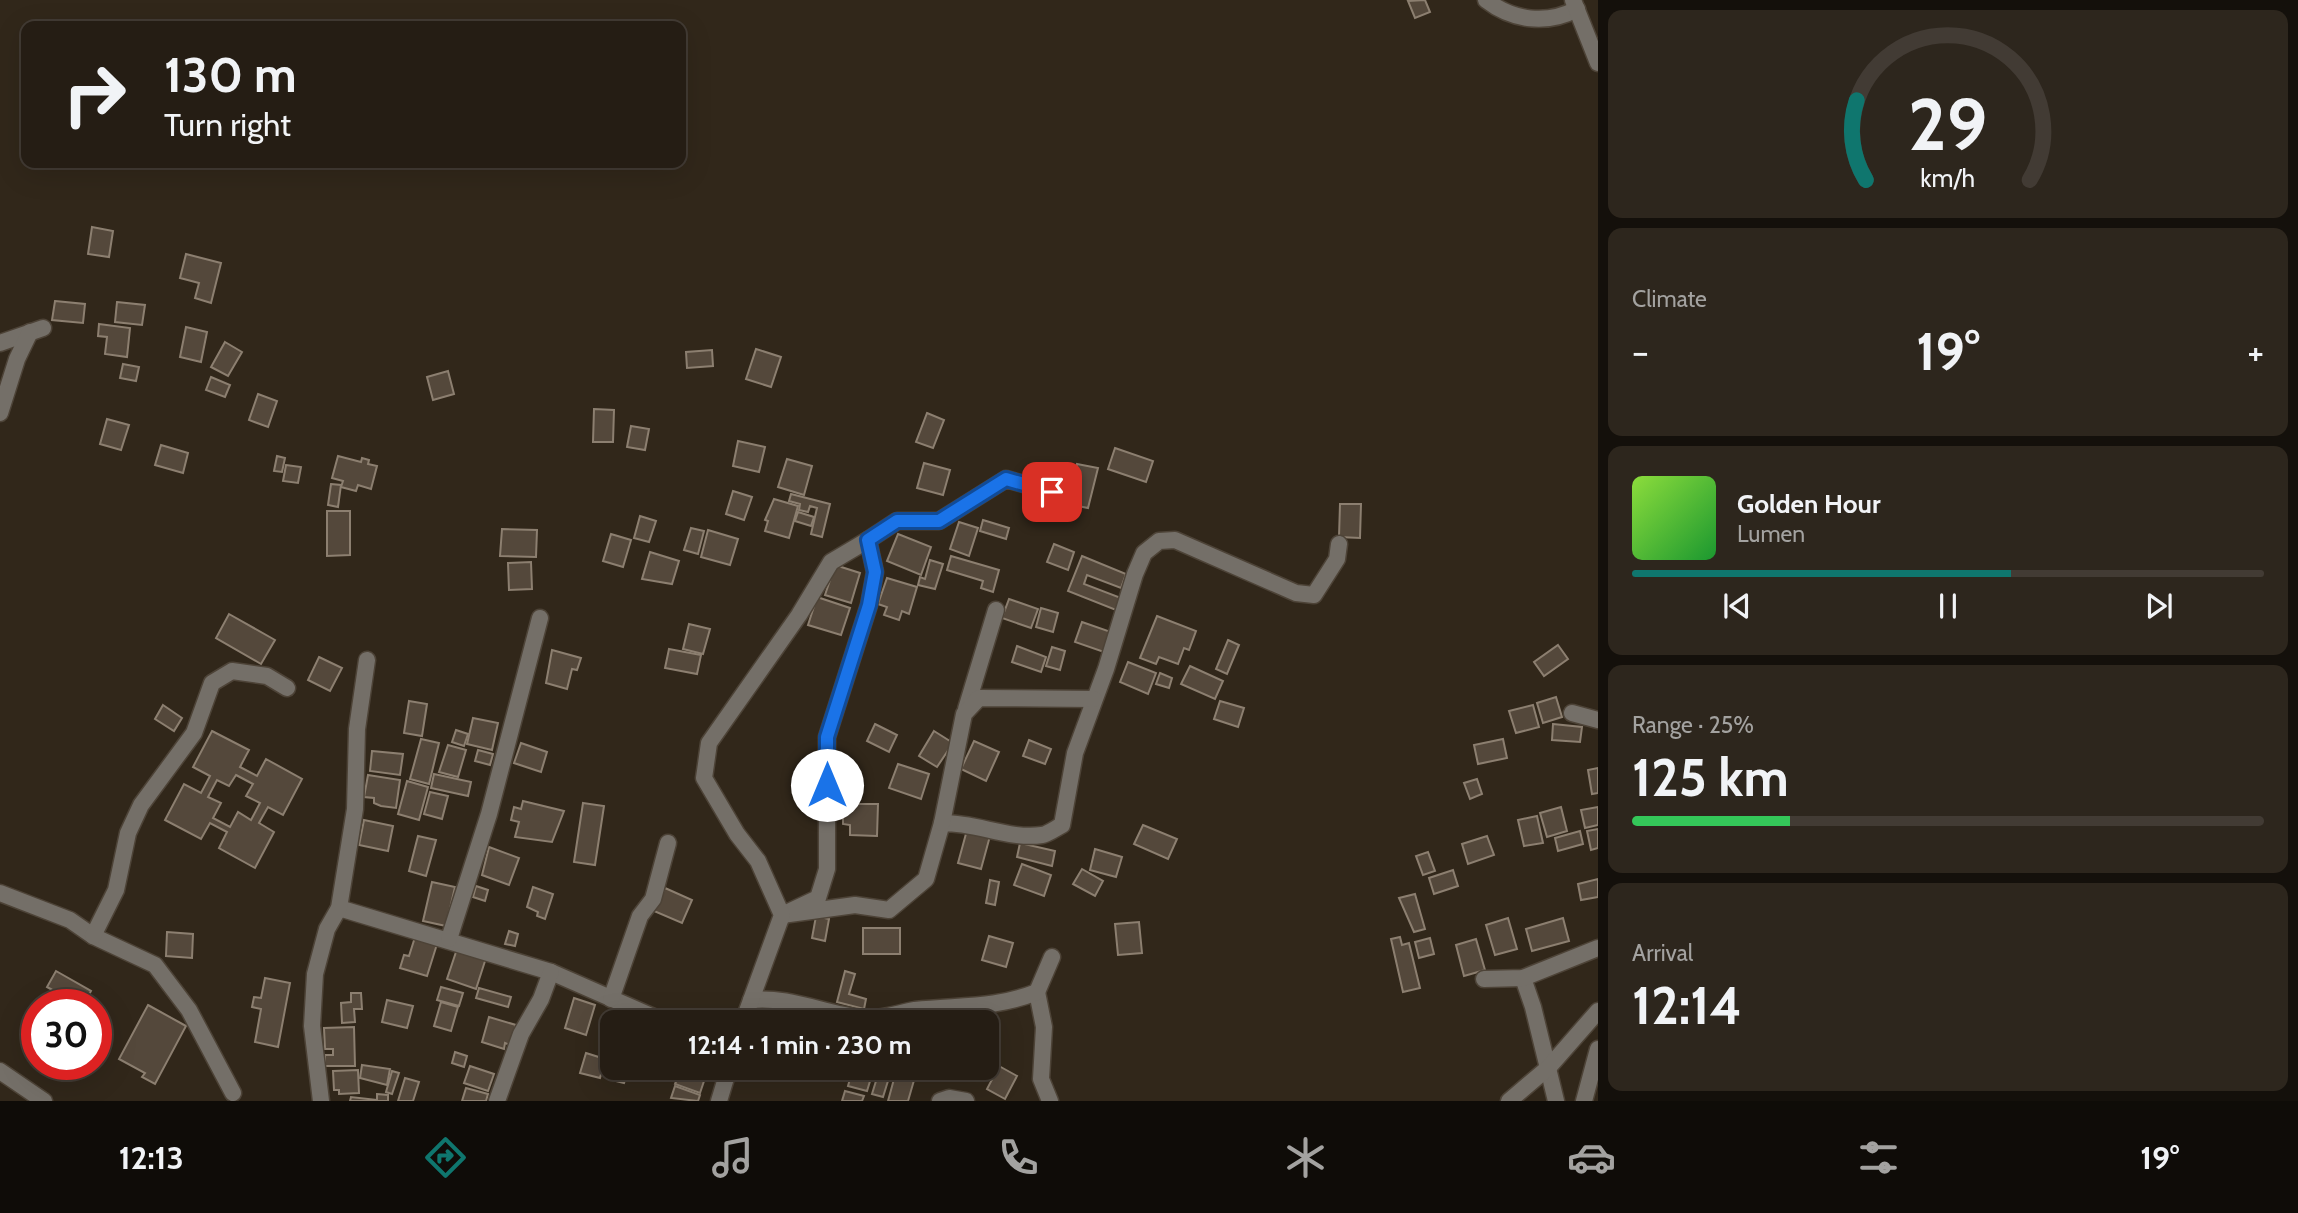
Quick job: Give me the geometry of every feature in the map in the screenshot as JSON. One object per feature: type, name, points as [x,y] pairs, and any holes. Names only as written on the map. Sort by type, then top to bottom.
[{"type":"street","points":[[1486,0],[1497,9],[1532,19],[1549,20],[1575,5],[1598,63]]},
{"type":"street","points":[[0,343],[37,330],[17,359],[0,413]]},
{"type":"street","points":[[747,1010],[782,915],[758,862],[737,834],[704,778],[709,743],[799,615],[831,562],[897,521],[939,521],[1006,479],[1060,494]]},
{"type":"street","points":[[782,915],[818,898],[827,869],[827,737],[869,605],[875,572],[868,540]]},
{"type":"street","points":[[942,823],[966,822],[994,831],[1043,835],[1062,825],[1075,753],[1135,574],[1144,553],[1159,541],[1175,540],[1296,593],[1314,594],[1337,559],[1339,544]]},
{"type":"street","points":[[782,915],[855,905],[889,910],[926,879],[942,823],[964,714],[996,610]]},
{"type":"street","points":[[449,939],[489,814],[540,618]]},
{"type":"street","points":[[321,1101],[312,1026],[315,974],[327,929],[339,908],[355,810],[357,729],[367,660]]},
{"type":"street","points":[[93,936],[116,890],[128,833],[141,805],[194,733],[212,683],[232,671],[267,676],[287,688]]},
{"type":"street","points":[[964,714],[979,698],[1094,699]]},
{"type":"street","points":[[1572,713],[1598,720]]},
{"type":"street","points":[[611,999],[640,916],[653,899],[668,843]]},
{"type":"street","points":[[3,896],[61,916],[93,936],[155,965],[189,1010],[233,1093]]},
{"type":"street","points":[[339,908],[449,939],[551,972],[637,1010]]},
{"type":"street","points":[[1484,979],[1523,978],[1598,948]]},
{"type":"street","points":[[1050,1101],[1041,1079],[1044,1027],[1037,992],[1052,957]]},
{"type":"street","points":[[496,1101],[521,1034],[541,999],[551,972]]},
{"type":"street","points":[[1523,978],[1556,1101]]},
{"type":"street","points":[[751,1000],[786,1000],[877,1019],[914,1011],[1009,1003],[1037,992]]},
{"type":"street","points":[[1509,1101],[1549,1067],[1598,1011]]},
{"type":"street","points":[[1584,1101],[1598,1049]]},
{"type":"street","points":[[0,1071],[44,1101]]},
{"type":"street","points":[[721,1100],[726,1080]]},
{"type":"street","points":[[940,1101],[967,1101]]},
{"type":"building","points":[[1425,0],[1430,12],[1415,18],[1408,1]]},
{"type":"building","points":[[92,227],[113,231],[109,257],[88,254]]},
{"type":"building","points":[[186,254],[221,263],[211,303],[195,298],[199,283],[180,278]]},
{"type":"building","points":[[55,301],[85,304],[83,323],[52,320]]},
{"type":"building","points":[[117,302],[145,305],[142,325],[115,322]]},
{"type":"building","points":[[99,324],[130,328],[127,357],[105,354],[107,337],[98,336]]},
{"type":"building","points":[[186,327],[207,332],[201,362],[180,357]]},
{"type":"building","points":[[225,342],[242,352],[228,376],[211,367]]},
{"type":"building","points":[[756,349],[781,357],[771,387],[746,379]]},
{"type":"building","points":[[712,350],[713,366],[687,368],[686,352]]},
{"type":"building","points":[[123,364],[139,367],[136,381],[120,378]]},
{"type":"building","points":[[448,371],[454,394],[433,400],[427,377]]},
{"type":"building","points":[[211,377],[230,385],[225,397],[206,390]]},
{"type":"building","points":[[258,394],[277,401],[268,427],[249,420]]},
{"type":"building","points":[[594,409],[614,410],[613,442],[593,442]]},
{"type":"building","points":[[927,413],[944,420],[933,448],[916,442]]},
{"type":"building","points":[[107,419],[129,425],[121,450],[100,444]]},
{"type":"building","points":[[631,426],[649,429],[645,450],[627,447]]},
{"type":"building","points":[[738,441],[765,447],[759,472],[733,466]]},
{"type":"building","points":[[161,445],[188,453],[183,473],[155,465]]},
{"type":"building","points":[[1115,448],[1153,461],[1146,482],[1108,469]]},
{"type":"building","points":[[277,456],[285,458],[282,472],[274,471]]},
{"type":"building","points":[[338,456],[361,462],[362,458],[369,460],[368,464],[377,466],[371,489],[358,485],[356,491],[341,487],[343,481],[332,478]]},
{"type":"building","points":[[787,459],[812,466],[804,495],[778,487]]},
{"type":"building","points":[[924,463],[950,470],[943,495],[917,488]]},
{"type":"building","points":[[1077,464],[1098,468],[1088,508],[1068,504]]},
{"type":"building","points":[[286,465],[301,467],[298,483],[283,481]]},
{"type":"building","points":[[331,484],[341,485],[338,507],[328,505]]},
{"type":"building","points":[[733,491],[752,497],[744,520],[726,514]]},
{"type":"building","points":[[791,494],[830,504],[822,537],[811,534],[817,508],[810,506],[808,512],[799,510],[800,504],[789,501]]},
{"type":"building","points":[[774,499],[798,506],[789,538],[765,531],[768,521],[765,520]]},
{"type":"building","points":[[1340,504],[1361,504],[1360,538],[1339,537]]},
{"type":"building","points":[[327,511],[350,511],[350,555],[327,556]]},
{"type":"building","points":[[798,512],[814,517],[811,526],[795,521]]},
{"type":"building","points":[[640,516],[656,521],[649,542],[634,538]]},
{"type":"building","points":[[983,520],[1009,528],[1006,539],[980,531]]},
{"type":"building","points":[[959,522],[978,528],[969,556],[950,549]]},
{"type":"building","points":[[691,528],[704,531],[698,554],[684,550]]},
{"type":"building","points":[[502,529],[537,530],[536,557],[500,556]]},
{"type":"building","points":[[708,530],[738,539],[730,565],[701,557]]},
{"type":"building","points":[[611,534],[631,540],[623,567],[603,561]]},
{"type":"building","points":[[898,534],[931,547],[921,575],[887,561]]},
{"type":"building","points":[[1054,544],[1074,552],[1068,570],[1047,562]]},
{"type":"building","points":[[650,552],[679,561],[672,584],[642,579]]},
{"type":"building","points":[[951,556],[999,570],[993,592],[981,588],[983,581],[947,570]]},
{"type":"building","points":[[1082,556],[1126,574],[1121,588],[1087,575],[1084,584],[1121,598],[1116,610],[1068,591]]},
{"type":"building","points":[[930,560],[943,564],[935,589],[918,585],[920,577],[925,579]]},
{"type":"building","points":[[531,562],[532,589],[509,590],[508,563]]},
{"type":"building","points":[[835,565],[860,573],[851,603],[825,595]]},
{"type":"building","points":[[887,578],[917,587],[909,614],[902,611],[899,620],[884,615],[887,607],[878,604]]},
{"type":"building","points":[[817,597],[850,608],[841,635],[808,625]]},
{"type":"building","points":[[1009,599],[1038,609],[1031,628],[1002,618]]},
{"type":"building","points":[[1041,608],[1058,613],[1053,632],[1036,627]]},
{"type":"building","points":[[229,614],[275,640],[261,664],[216,638]]},
{"type":"building","points":[[1157,616],[1196,631],[1189,650],[1184,648],[1178,664],[1159,657],[1156,664],[1140,658]]},
{"type":"building","points":[[1082,622],[1111,632],[1104,652],[1075,642]]},
{"type":"building","points":[[689,624],[710,629],[703,654],[683,649]]},
{"type":"building","points":[[1228,640],[1239,645],[1227,674],[1216,669]]},
{"type":"building","points":[[1558,645],[1568,659],[1544,676],[1534,662]]},
{"type":"building","points":[[1017,646],[1046,657],[1041,672],[1012,662]]},
{"type":"building","points":[[1052,647],[1065,651],[1060,670],[1046,666]]},
{"type":"building","points":[[669,649],[701,655],[697,674],[665,668]]},
{"type":"building","points":[[552,650],[581,658],[577,670],[572,669],[567,689],[546,683]]},
{"type":"building","points":[[319,657],[342,668],[330,691],[308,680]]},
{"type":"building","points":[[1128,662],[1156,673],[1148,694],[1120,682]]},
{"type":"building","points":[[1190,666],[1223,681],[1215,699],[1181,684]]},
{"type":"building","points":[[1160,673],[1172,678],[1169,688],[1156,684]]},
{"type":"building","points":[[1556,697],[1562,717],[1543,723],[1537,703]]},
{"type":"building","points":[[409,701],[427,704],[422,736],[404,733]]},
{"type":"building","points":[[1220,701],[1244,708],[1238,727],[1214,719]]},
{"type":"building","points":[[163,705],[182,718],[174,731],[155,719]]},
{"type":"building","points":[[1533,705],[1539,727],[1516,733],[1509,711]]},
{"type":"building","points":[[473,718],[498,723],[492,750],[467,744]]},
{"type":"building","points":[[875,724],[897,735],[889,752],[867,741]]},
{"type":"building","points":[[1553,724],[1582,727],[1580,742],[1552,740]]},
{"type":"building","points":[[456,730],[468,734],[464,746],[452,742]]},
{"type":"building","points":[[212,731],[249,750],[240,767],[257,776],[266,759],[302,779],[283,815],[268,807],[259,823],[274,832],[255,868],[219,848],[227,832],[210,823],[201,839],[165,820],[184,784],[201,793],[210,776],[193,767]],"holes":[[[236,775],[253,784],[246,796],[260,803],[251,820],[238,812],[230,827],[213,818],[221,803],[208,797],[217,780],[229,786]]]},
{"type":"building","points":[[934,731],[953,743],[937,767],[919,756]]},
{"type":"building","points":[[421,739],[439,743],[429,784],[410,779]]},
{"type":"building","points":[[1503,739],[1507,758],[1478,764],[1474,745]]},
{"type":"building","points":[[1029,740],[1051,749],[1045,764],[1023,756]]},
{"type":"building","points":[[974,741],[999,752],[986,781],[961,769]]},
{"type":"building","points":[[521,743],[547,752],[541,772],[514,763]]},
{"type":"building","points":[[448,745],[466,750],[458,777],[439,772]]},
{"type":"building","points":[[478,750],[493,754],[490,765],[475,761]]},
{"type":"building","points":[[372,751],[403,754],[400,775],[370,771]]},
{"type":"building","points":[[898,764],[929,774],[921,799],[889,788]]},
{"type":"building","points":[[1598,768],[1598,793],[1592,794],[1588,770]]},
{"type":"building","points":[[434,774],[471,782],[468,796],[431,788]]},
{"type":"building","points":[[368,775],[400,780],[396,808],[381,806],[374,803],[374,798],[364,797]]},
{"type":"building","points":[[1477,779],[1482,794],[1470,799],[1464,783]]},
{"type":"building","points":[[407,781],[428,787],[419,820],[398,814]]},
{"type":"building","points":[[430,792],[448,796],[442,819],[424,814]]},
{"type":"building","points":[[523,801],[564,811],[552,842],[515,837],[519,822],[511,820],[514,807],[521,809]]},
{"type":"building","points":[[583,803],[604,806],[595,865],[574,862]]},
{"type":"building","points":[[850,804],[878,804],[877,836],[850,835],[850,825],[843,824],[843,810],[850,810]]},
{"type":"building","points":[[1561,807],[1567,831],[1547,837],[1540,813]]},
{"type":"building","points":[[1598,807],[1598,825],[1585,828],[1581,810]]},
{"type":"building","points":[[1537,816],[1543,843],[1524,846],[1518,820]]},
{"type":"building","points":[[364,820],[393,826],[388,851],[359,845]]},
{"type":"building","points":[[1143,825],[1177,839],[1168,859],[1134,844]]},
{"type":"building","points":[[1598,829],[1598,848],[1591,850],[1587,831]]},
{"type":"building","points":[[967,830],[990,836],[981,869],[958,863]]},
{"type":"building","points":[[1580,831],[1583,844],[1558,851],[1555,838]]},
{"type":"building","points":[[418,836],[436,840],[426,876],[409,871]]},
{"type":"building","points":[[1487,836],[1494,855],[1468,864],[1462,844]]},
{"type":"building","points":[[1020,843],[1055,851],[1052,866],[1017,857]]},
{"type":"building","points":[[489,847],[519,858],[509,885],[482,875]]},
{"type":"building","points":[[1095,849],[1122,857],[1116,877],[1090,870]]},
{"type":"building","points":[[1428,852],[1435,871],[1423,875],[1416,856]]},
{"type":"building","points":[[1022,864],[1051,875],[1044,896],[1014,885]]},
{"type":"building","points":[[1082,869],[1103,881],[1095,896],[1073,884]]},
{"type":"building","points":[[1453,870],[1458,886],[1434,894],[1429,878]]},
{"type":"building","points":[[1598,879],[1598,897],[1581,900],[1578,884]]},
{"type":"building","points":[[990,880],[999,882],[995,905],[986,903]]},
{"type":"building","points":[[432,882],[455,887],[446,926],[423,921]]},
{"type":"building","points":[[476,886],[488,890],[485,901],[473,897]]},
{"type":"building","points":[[533,887],[553,894],[545,919],[527,907]]},
{"type":"building","points":[[665,888],[692,900],[682,923],[654,911]]},
{"type":"building","points":[[1415,894],[1425,929],[1414,932],[1399,898]]},
{"type":"building","points":[[816,916],[829,919],[825,941],[812,938]]},
{"type":"building","points":[[1508,918],[1517,949],[1495,955],[1486,925]]},
{"type":"building","points":[[1563,918],[1569,941],[1532,951],[1526,929]]},
{"type":"building","points":[[1139,922],[1142,953],[1118,955],[1115,924]]},
{"type":"building","points":[[863,928],[900,928],[900,954],[863,954]]},
{"type":"building","points":[[509,931],[518,934],[515,946],[505,944]]},
{"type":"building","points":[[167,932],[193,934],[192,958],[166,956]]},
{"type":"building","points":[[416,934],[438,941],[427,976],[400,968],[404,955],[409,956]]},
{"type":"building","points":[[989,936],[1013,943],[1006,967],[982,960]]},
{"type":"building","points":[[1400,937],[1402,945],[1409,943],[1420,988],[1403,992],[1391,939]]},
{"type":"building","points":[[1430,938],[1434,954],[1419,958],[1415,942]]},
{"type":"building","points":[[1476,939],[1485,970],[1464,976],[1456,945]]},
{"type":"building","points":[[457,949],[486,958],[476,989],[447,979]]},
{"type":"building","points":[[56,971],[88,989],[51,989],[47,987]]},
{"type":"building","points":[[845,971],[855,974],[849,994],[866,999],[864,1009],[837,1002]]},
{"type":"building","points":[[265,978],[290,983],[278,1047],[255,1042],[261,1009],[252,1007],[254,997],[261,998]]},
{"type":"building","points":[[441,987],[463,993],[459,1006],[437,1000]]},
{"type":"building","points":[[479,988],[511,997],[508,1007],[476,998]]},
{"type":"building","points":[[351,993],[361,993],[362,1009],[354,1009],[355,1022],[342,1023],[341,1003],[351,1002]]},
{"type":"building","points":[[574,998],[595,1005],[586,1035],[565,1028]]},
{"type":"building","points":[[387,1000],[413,1006],[407,1028],[382,1022]]},
{"type":"building","points":[[441,1002],[458,1007],[451,1031],[434,1026]]},
{"type":"building","points":[[148,1005],[186,1026],[155,1084],[142,1077],[145,1073],[119,1059]]},
{"type":"building","points":[[489,1017],[516,1025],[510,1045],[505,1043],[504,1049],[482,1042]]},
{"type":"building","points":[[354,1027],[355,1066],[325,1066],[325,1055],[333,1055],[333,1049],[325,1049],[324,1028]]},
{"type":"building","points":[[455,1052],[467,1056],[464,1067],[452,1063]]},
{"type":"building","points":[[586,1053],[600,1057],[600,1078],[580,1073]]},
{"type":"building","points":[[362,1065],[390,1069],[387,1085],[360,1078]]},
{"type":"building","points":[[470,1066],[494,1074],[488,1091],[464,1083]]},
{"type":"building","points":[[999,1066],[1017,1076],[1005,1099],[987,1089],[992,1080],[999,1080]]},
{"type":"building","points":[[358,1070],[359,1093],[339,1094],[339,1090],[334,1090],[333,1071]]},
{"type":"building","points":[[392,1071],[399,1073],[392,1094],[386,1092]]},
{"type":"building","points":[[405,1078],[419,1082],[413,1101],[398,1101]]},
{"type":"building","points":[[677,1080],[704,1081],[700,1093],[675,1084]]},
{"type":"building","points":[[850,1080],[870,1080],[867,1091],[848,1086]]},
{"type":"building","points":[[876,1080],[888,1080],[883,1097],[872,1094]]},
{"type":"building","points":[[894,1080],[914,1080],[908,1101],[888,1101]]},
{"type":"building","points":[[675,1086],[700,1095],[698,1101],[671,1098]]},
{"type":"building","points":[[466,1088],[488,1094],[486,1101],[462,1101]]},
{"type":"building","points":[[845,1091],[864,1096],[862,1101],[842,1101]]},
{"type":"building","points":[[377,1094],[388,1095],[388,1101],[350,1101],[351,1097],[377,1100]]},
{"type":"route","points":[[827,785],[827,737],[869,605],[875,572],[868,540],[897,521],[939,521],[1006,479],[1052,492]]}]
